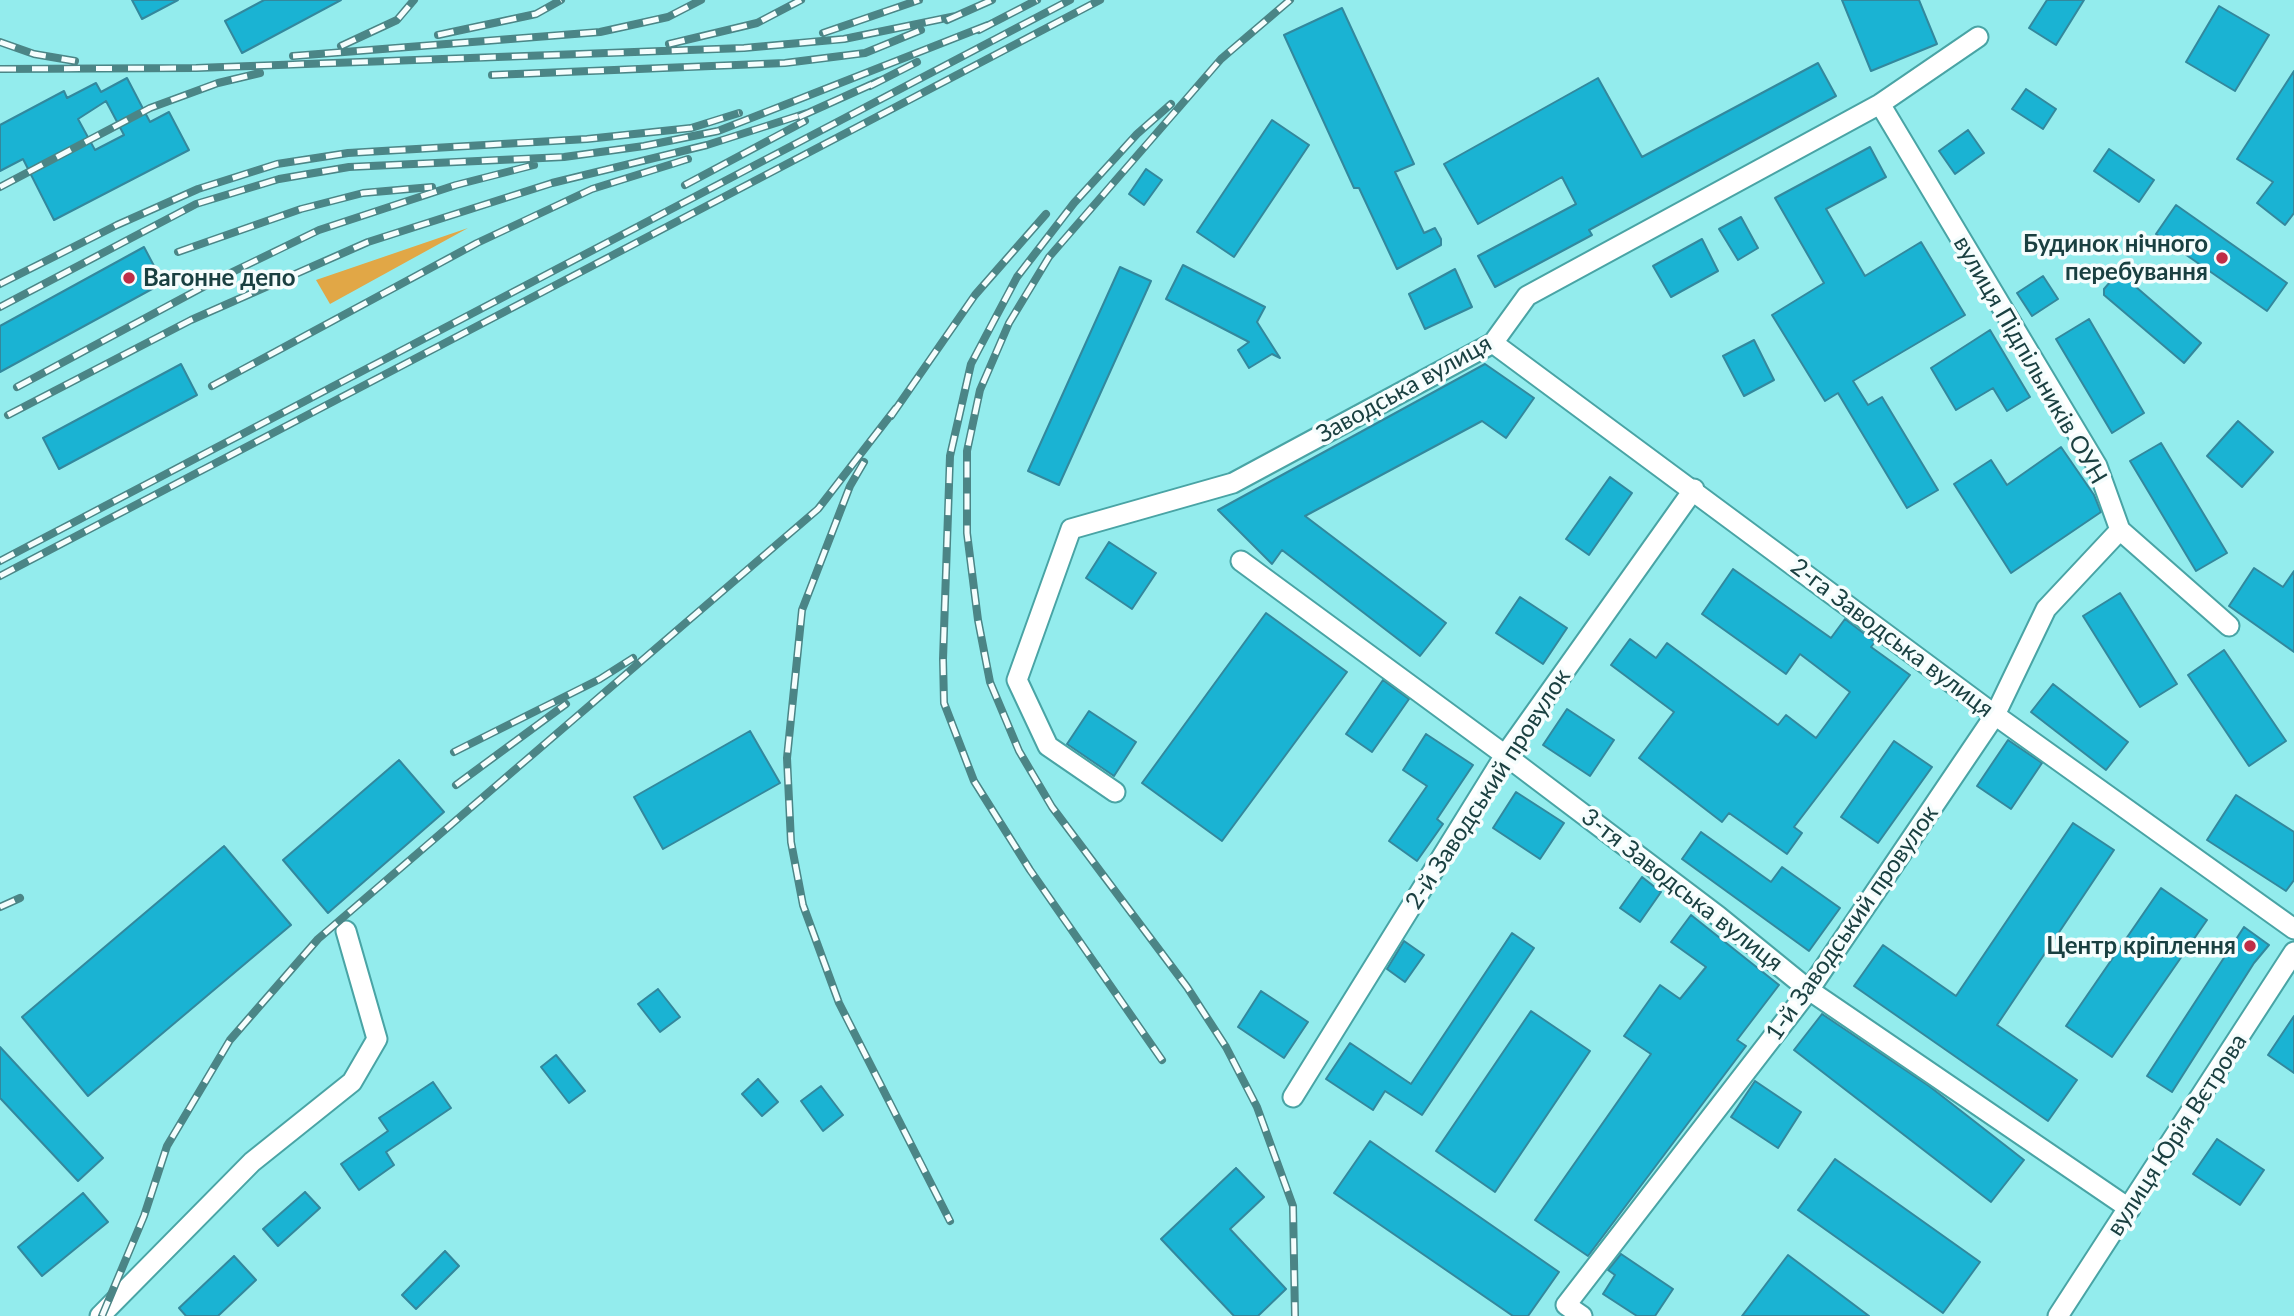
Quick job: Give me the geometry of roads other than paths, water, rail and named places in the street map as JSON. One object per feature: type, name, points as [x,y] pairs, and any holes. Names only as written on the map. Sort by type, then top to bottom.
[{"type":"street","name":"Заводська вулиця","points":[[1115,792],[1048,746],[1017,680],[1071,529],[1233,483],[1493,343],[1527,296],[1880,104],[1978,37]]},
{"type":"street","name":"вулиця Підпільників ОУН","points":[[1880,104],[2097,466],[2120,530],[2229,626]]},
{"type":"street","name":"2-га Заводська вулиця","points":[[1493,343],[1694,489],[1994,715],[2294,929]]},
{"type":"street","name":"2-й Заводський провулок","points":[[1293,1097],[1505,755],[1694,489]]},
{"type":"street","name":"1-й Заводський провулок","points":[[1574,1311],[1809,990],[1994,715],[2046,609],[2120,530]]},
{"type":"street","name":"3-тя Заводська вулиця","points":[[1241,561],[1505,755],[1718,916],[1809,990],[2130,1209]]},
{"type":"street","points":[[100,1316],[252,1162],[352,1082],[377,1039],[363,982],[346,931]]},
{"type":"street","name":"вулиця Юрія Вєтрова","points":[[2058,1316],[2130,1209],[2294,952]]},
{"type":"railway","points":[[341,46],[397,20],[414,0]]},
{"type":"railway","points":[[438,35],[536,14],[561,0]]},
{"type":"railway","points":[[293,56],[600,32],[668,17],[701,0]]},
{"type":"railway","points":[[669,44],[757,23],[801,0]]},
{"type":"railway","points":[[823,33],[919,0]]},
{"type":"railway","points":[[947,20],[992,0]]},
{"type":"railway","points":[[979,30],[1037,0]]},
{"type":"railway","points":[[0,561],[1070,0]]},
{"type":"railway","points":[[0,576],[1100,0]]},
{"type":"railway","points":[[1290,0],[1221,59],[1049,257],[1009,323],[980,390],[967,451],[967,533],[978,620],[990,682],[1019,751],[1052,807],[1187,987],[1226,1047],[1257,1107],[1293,1206],[1295,1316]]},
{"type":"railway","points":[[0,69],[196,68],[744,48],[844,39],[956,16]]},
{"type":"railway","points":[[0,307],[196,204],[279,179],[349,167],[564,157],[644,146],[718,131],[988,25]]},
{"type":"railway","points":[[492,75],[785,63],[865,53],[921,30]]},
{"type":"railway","points":[[0,42],[34,54],[75,61]]},
{"type":"railway","points":[[870,86],[917,62]]},
{"type":"railway","points":[[0,187],[150,108],[218,83],[260,73]]},
{"type":"railway","points":[[799,117],[879,81]]},
{"type":"railway","points":[[1162,1060],[1030,870],[974,781],[944,703],[943,659],[950,456],[971,364],[1017,277],[1074,203],[1137,134],[1171,104]]},
{"type":"railway","points":[[0,284],[117,225],[198,189],[277,164],[348,153],[587,139],[691,128],[739,113]]},
{"type":"railway","points":[[8,415],[191,320],[368,242],[552,183],[707,145],[807,113]]},
{"type":"railway","points":[[685,185],[805,121]]},
{"type":"railway","points":[[212,386],[477,243],[592,189],[688,159]]},
{"type":"railway","points":[[17,387],[220,278],[319,230],[456,185],[534,165]]},
{"type":"railway","points":[[178,252],[301,209],[363,193],[432,187]]},
{"type":"railway","points":[[891,416],[975,295],[1046,214]]},
{"type":"railway","points":[[102,1316],[144,1216],[167,1146],[230,1040],[318,939],[818,509],[896,408]]},
{"type":"railway","points":[[864,462],[850,486],[802,610],[787,758],[791,842],[803,905],[839,1003],[950,1221]]},
{"type":"railway","points":[[454,752],[600,679],[633,658]]},
{"type":"railway","points":[[456,785],[566,704]]},
{"type":"railway","points":[[0,907],[20,898]]},
{"type":"place","name":"Будинок нічного перебування","points":[[2222,258]]},
{"type":"place","name":"Вагонне депо","points":[[129,278]]},
{"type":"place","name":"Центр кріплення","points":[[2250,946]]}]
